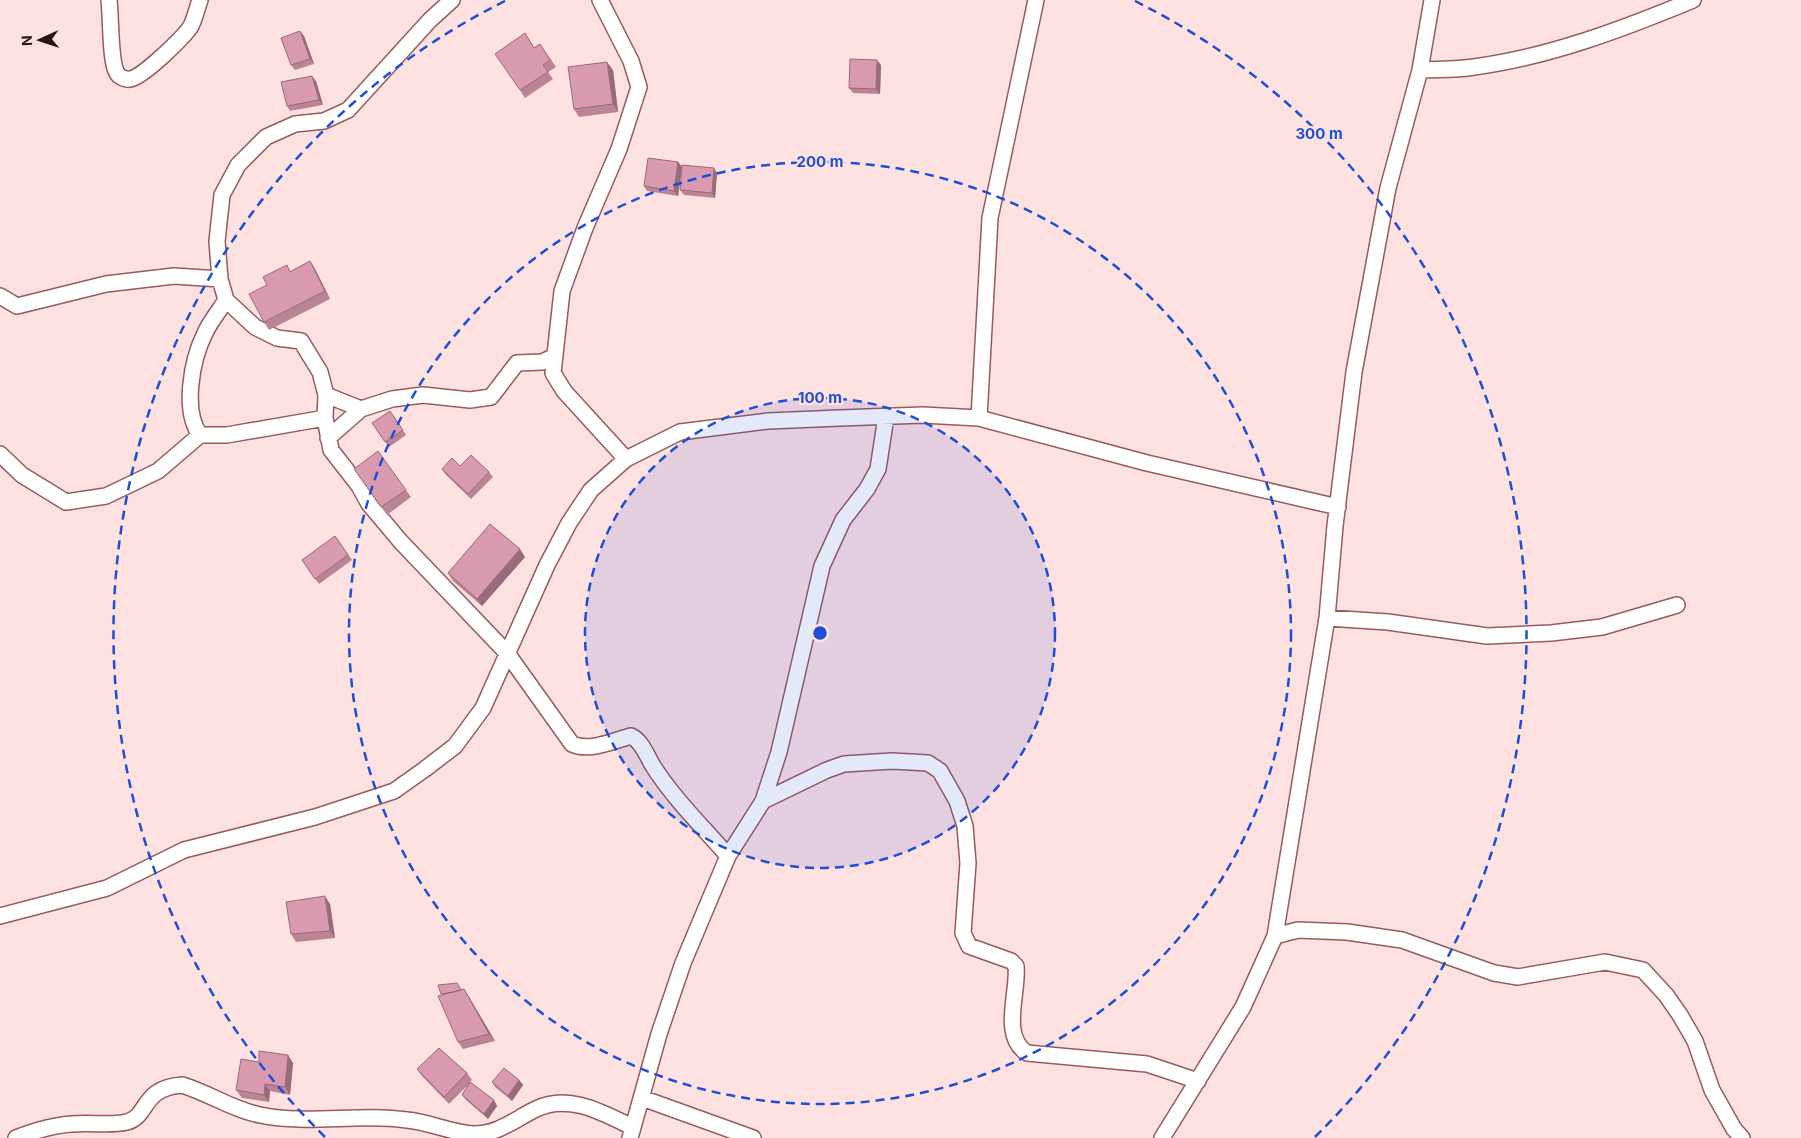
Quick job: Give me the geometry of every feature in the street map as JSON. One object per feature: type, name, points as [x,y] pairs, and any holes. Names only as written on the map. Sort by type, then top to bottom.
[{"type":"street","points":[[109,0],[113,62],[116,72],[121,77],[130,80],[137,77],[167,53],[191,26],[200,0]]},
{"type":"street","points":[[452,0],[430,20],[348,110],[324,121],[295,124],[266,137],[238,165],[222,195],[217,241],[220,279],[226,300],[254,327],[277,338],[301,341],[320,372],[326,395],[325,418],[331,450],[359,486],[369,504],[507,653],[572,744],[579,747],[631,736],[637,738],[654,768],[728,856]]},
{"type":"street","points":[[600,0],[632,61],[639,88],[619,149],[585,228],[562,291],[553,357],[553,373],[564,391],[626,459]]},
{"type":"street","points":[[979,418],[990,218],[1036,0]]},
{"type":"street","points":[[1162,1138],[1243,1007],[1275,936],[1327,618],[1354,372],[1388,188],[1420,70],[1432,0]]},
{"type":"street","points":[[1420,70],[1471,68],[1509,62],[1572,44],[1693,0]]},
{"type":"street","points":[[0,296],[18,306],[106,284],[174,276],[220,279]]},
{"type":"street","points":[[200,435],[194,426],[190,394],[195,363],[205,333],[226,300]]},
{"type":"street","points":[[328,438],[361,409],[392,399],[423,395],[470,400],[491,397],[517,364],[542,362],[553,357]]},
{"type":"street","points":[[326,395],[361,409]]},
{"type":"street","points":[[0,916],[107,888],[184,850],[315,817],[394,791],[455,746],[483,708],[569,523],[591,490],[626,459],[680,432],[768,421],[923,414],[979,418],[1147,462],[1338,507]]},
{"type":"street","points":[[16,1138],[58,1126],[127,1122],[136,1118],[156,1091],[169,1086],[182,1085],[260,1115],[408,1120],[474,1134],[496,1131],[514,1123],[536,1108],[557,1102],[581,1105],[603,1112],[631,1133],[683,963],[728,856],[763,801],[779,752],[822,566],[843,520],[867,489],[878,469],[886,417]]},
{"type":"street","points":[[0,454],[22,475],[66,502],[106,496],[158,471],[200,435],[211,436],[266,429],[325,418]]},
{"type":"street","points":[[1327,618],[1396,623],[1487,636],[1551,633],[1602,627],[1678,606]]},
{"type":"street","points":[[763,801],[827,770],[844,764],[892,761],[928,763],[940,771],[956,801],[965,826],[968,864],[963,933],[966,942],[969,946],[1011,961],[1016,966],[1012,1030],[1016,1042],[1021,1049],[1027,1053],[1147,1064],[1198,1081]]},
{"type":"street","points":[[1275,936],[1298,930],[1348,932],[1402,940],[1494,973],[1518,977],[1605,962],[1643,970],[1666,995],[1680,1015],[1694,1041],[1712,1090],[1734,1129],[1742,1138]]},
{"type":"street","points":[[642,1098],[753,1138]]},
{"type":"building","points":[[300,31],[310,59],[291,65],[281,38]]},
{"type":"building","points":[[525,33],[534,48],[540,44],[550,60],[543,65],[548,72],[520,90],[495,54]]},
{"type":"building","points":[[850,59],[877,60],[876,89],[849,88]]},
{"type":"building","points":[[607,62],[613,104],[574,109],[568,67]]},
{"type":"building","points":[[312,76],[319,100],[287,106],[281,82]]},
{"type":"building","points":[[648,158],[678,162],[674,191],[644,186]]},
{"type":"building","points":[[682,165],[714,168],[712,193],[680,190]]},
{"type":"building","points":[[310,261],[325,291],[264,322],[249,294],[267,285],[263,277],[287,265],[290,272]]},
{"type":"building","points":[[390,411],[403,430],[385,442],[372,423]]},
{"type":"building","points":[[378,451],[406,490],[381,507],[354,469]]},
{"type":"building","points":[[471,455],[489,472],[468,494],[442,469],[452,458],[460,466]]},
{"type":"building","points":[[490,524],[520,549],[477,599],[448,573]]},
{"type":"building","points":[[335,536],[348,555],[315,579],[302,560]]},
{"type":"building","points":[[325,896],[330,931],[291,934],[286,902]]},
{"type":"building","points":[[457,983],[461,990],[441,994],[438,985]]},
{"type":"building","points":[[464,989],[489,1034],[458,1042],[438,996]]},
{"type":"building","points":[[439,1048],[467,1073],[444,1097],[417,1069]]},
{"type":"building","points":[[259,1051],[288,1055],[285,1087],[265,1084],[264,1095],[236,1090],[241,1059],[259,1062]]},
{"type":"building","points":[[504,1068],[519,1080],[508,1096],[492,1082]]},
{"type":"building","points":[[470,1082],[494,1100],[484,1114],[462,1095]]}]
